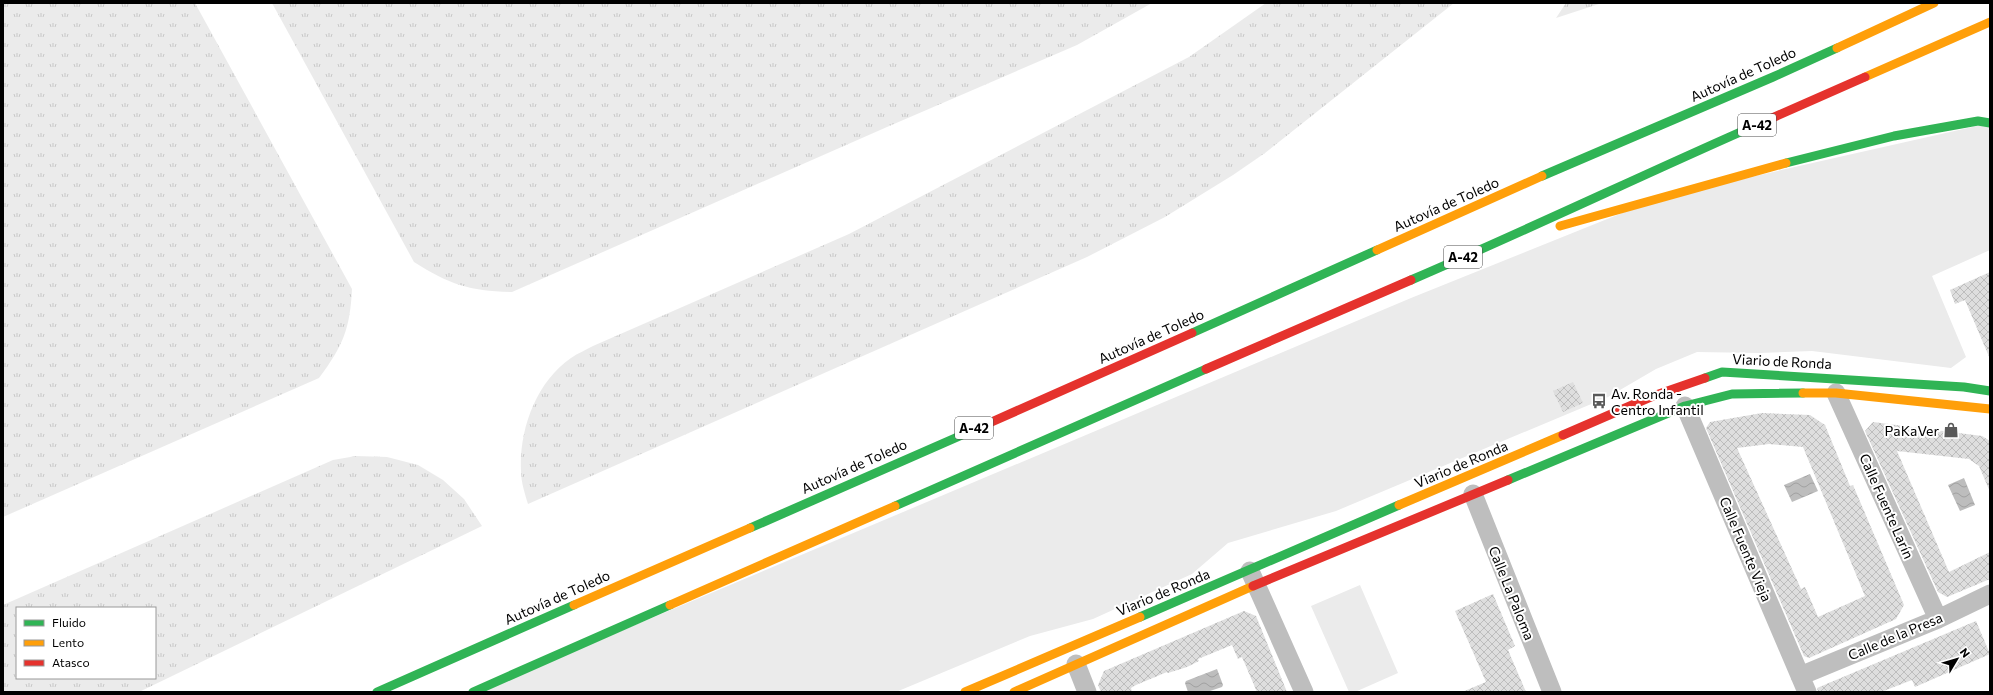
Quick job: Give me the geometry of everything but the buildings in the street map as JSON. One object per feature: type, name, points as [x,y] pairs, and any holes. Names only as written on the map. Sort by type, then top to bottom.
[{"type":"main road","name":"Autovía de Toledo","points":[[377,692],[1254,306],[1571,162],[1773,76],[1934,3]]},
{"type":"main road","name":"A-42","points":[[473,692],[1286,334],[1525,231],[1625,183],[1990,22]]},
{"type":"main road","points":[[1525,231],[1550,228],[1775,166],[1894,136],[1978,121],[1990,123]]},
{"type":"main road","name":"Viario de Ronda","points":[[1014,692],[1076,664],[1253,578],[1653,396],[1722,372],[1964,387],[1990,391]]},
{"type":"main road","name":"Viario de Ronda","points":[[965,692],[1253,578],[1473,494],[1685,406],[1732,394],[1836,393],[1990,409]]},
{"type":"street","name":"Calle Fuente Larín","points":[[1836,393],[1938,619]]},
{"type":"street","name":"Calle Fuente Vieja","points":[[1685,406],[1803,684]]},
{"type":"street","name":"Calle La Paloma","points":[[1473,494],[1552,692]]},
{"type":"street","points":[[1253,578],[1304,692]]},
{"type":"street","name":"Calle de la Presa","points":[[1803,684],[1990,594]]},
{"type":"street","points":[[1076,664],[1087,692]]},
{"type":"green space","points":[[3,3],[195,3],[352,289],[349,315],[344,336],[334,356],[319,378],[3,517]]},
{"type":"green space","points":[[272,3],[1152,3],[1077,45],[512,292],[484,290],[461,285],[439,276],[414,262]]},
{"type":"green space","points":[[1266,3],[1454,3],[1265,153],[1233,175],[1165,217],[1087,257],[528,504],[522,484],[521,471],[523,439],[527,424],[539,393],[548,380],[571,358],[593,346],[849,234],[1189,57]]},
{"type":"green space","points":[[1566,3],[1602,3],[1556,18]]},
{"type":"green space","points":[[1990,123],[1990,250],[1932,276],[1966,357],[1951,368],[1812,351],[1759,353],[1697,352],[1656,369],[1608,397],[1336,511],[1228,543],[1192,574],[1093,619],[1030,636],[896,692],[476,692],[1411,298],[1662,197]]},
{"type":"green space","points":[[356,456],[387,457],[418,465],[443,480],[464,499],[482,526],[139,692],[3,692],[3,605],[333,460]]},
{"type":"green space","points":[[1360,585],[1398,673],[1355,692],[1349,692],[1311,606]]},
{"type":"water","points":[[1810,474],[1818,491],[1792,502],[1784,485]]},
{"type":"water","points":[[1964,478],[1975,505],[1960,511],[1948,485]]},
{"type":"water","points":[[1217,669],[1223,685],[1222,687],[1207,692],[1188,692],[1185,683],[1186,681]]},
{"type":"traffic: fast","points":[[1542,176],[1837,48]]},
{"type":"traffic: fast","points":[[1786,163],[1894,136],[1978,121],[1990,123]]},
{"type":"traffic: fast","points":[[1411,280],[1745,130]]},
{"type":"traffic: fast","points":[[1192,333],[1377,250]]},
{"type":"traffic: fast","points":[[895,506],[1206,369]]},
{"type":"traffic: fast","points":[[1705,378],[1722,372],[1964,387],[1990,391]]},
{"type":"traffic: fast","points":[[1508,480],[1685,406],[1732,394],[1803,393]]},
{"type":"traffic: fast","points":[[750,528],[978,428]]},
{"type":"traffic: fast","points":[[1140,617],[1399,505]]},
{"type":"traffic: fast","points":[[377,692],[574,605]]},
{"type":"traffic: fast","points":[[473,692],[670,605]]},
{"type":"traffic: slow","points":[[1837,48],[1934,3]]},
{"type":"traffic: slow","points":[[1865,77],[1990,22]]},
{"type":"traffic: slow","points":[[1560,226],[1786,163]]},
{"type":"traffic: slow","points":[[1377,250],[1542,176]]},
{"type":"traffic: slow","points":[[1803,393],[1836,393],[1990,409]]},
{"type":"traffic: slow","points":[[1399,505],[1563,435]]},
{"type":"traffic: slow","points":[[670,605],[895,506]]},
{"type":"traffic: slow","points":[[574,605],[750,528]]},
{"type":"traffic: slow","points":[[1014,692],[1253,586]]},
{"type":"traffic: slow","points":[[965,692],[1140,617]]},
{"type":"traffic: jam","points":[[1745,130],[1865,77]]},
{"type":"traffic: jam","points":[[1206,369],[1411,280]]},
{"type":"traffic: jam","points":[[978,428],[1192,333]]},
{"type":"traffic: jam","points":[[1563,435],[1653,396],[1705,378]]},
{"type":"traffic: jam","points":[[1253,586],[1508,480]]},
{"type":"place","name":"Av. Ronda - Centro Infantil","points":[[1599,401]]},
{"type":"place","name":"PaKaVer","points":[[1951,430]]}]
